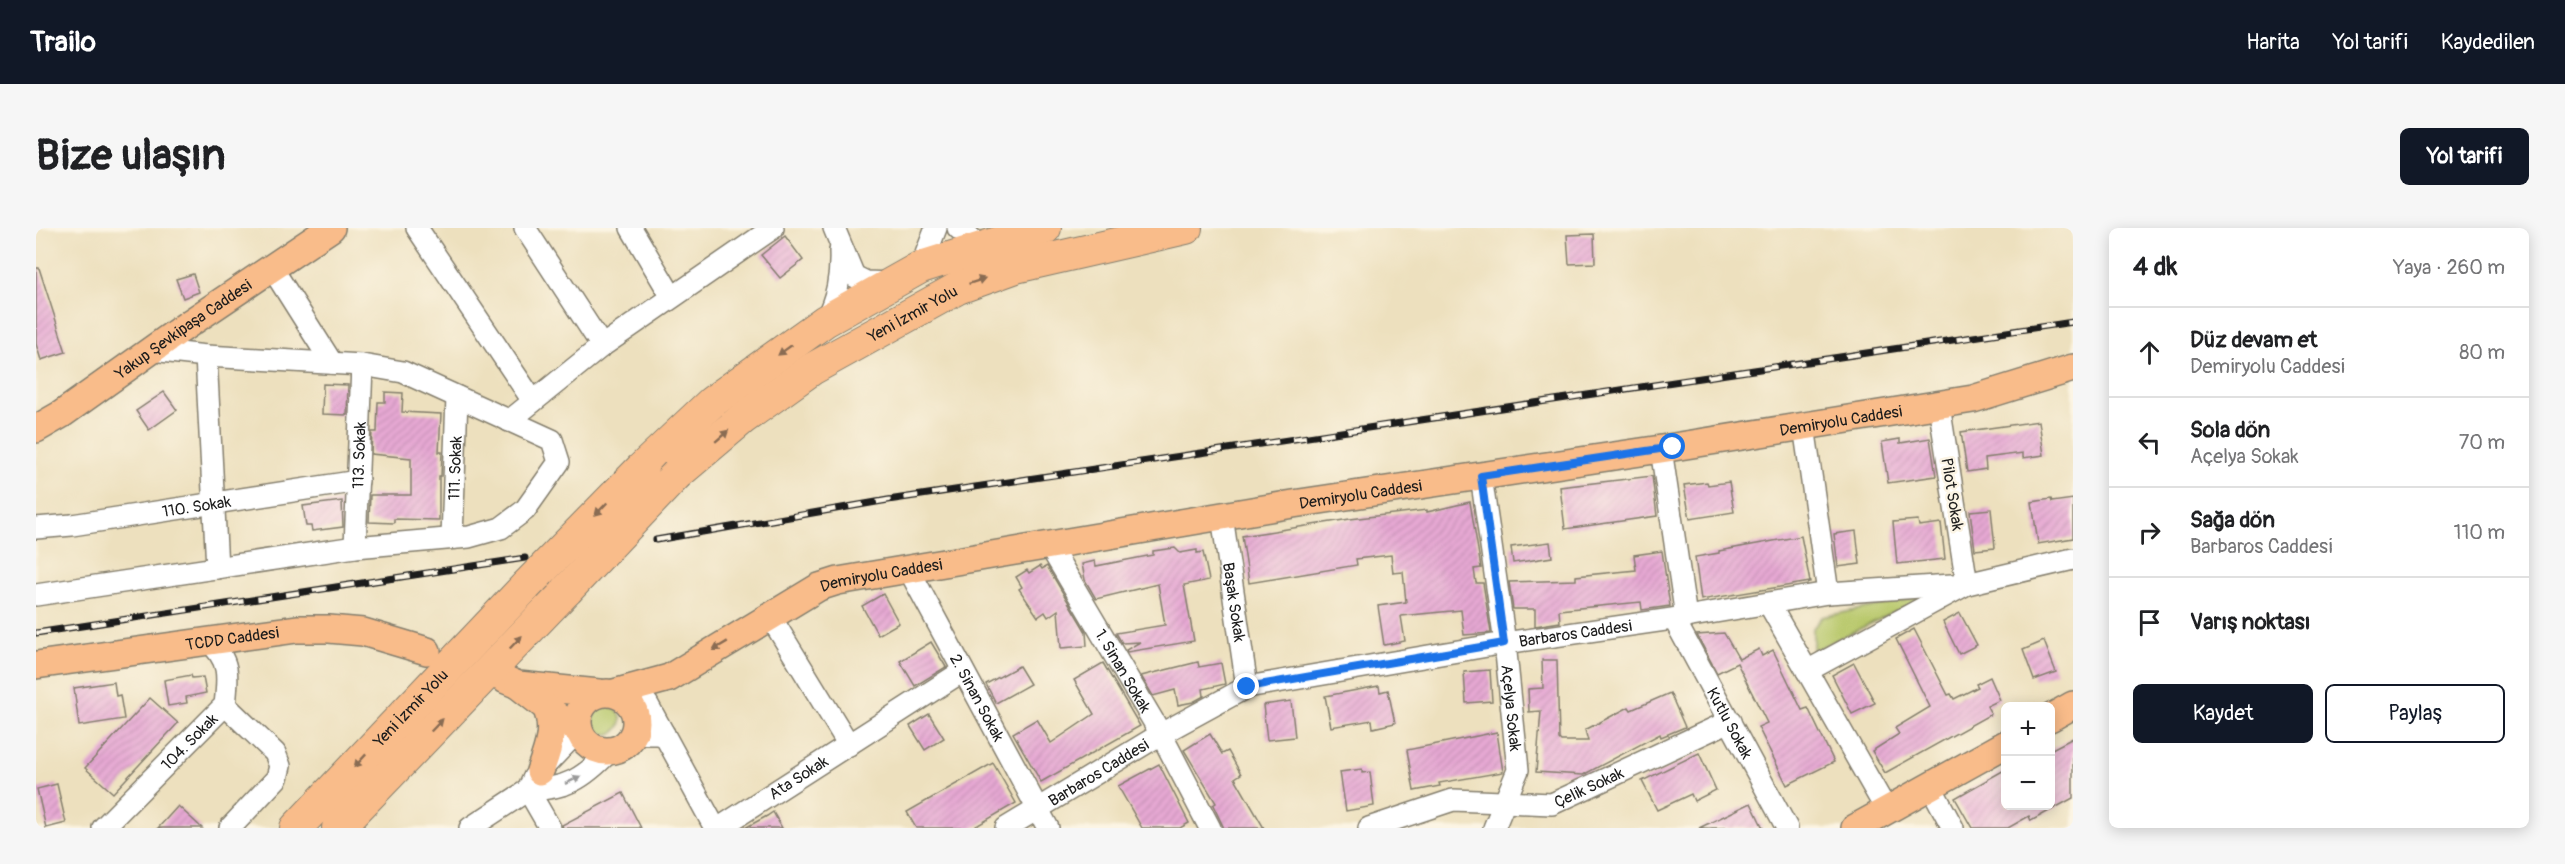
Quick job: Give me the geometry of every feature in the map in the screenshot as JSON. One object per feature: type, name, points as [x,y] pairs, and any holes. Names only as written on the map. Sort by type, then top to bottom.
[{"type":"highway","name":"Yeni İzmir Yolu","points":[[296,828],[526,586],[642,468],[712,402],[825,321],[970,237],[1045,228]]},
{"type":"highway","name":"Yeni İzmir Yolu","points":[[338,828],[677,474],[742,419],[812,369],[958,288],[1016,267],[1186,228]]},
{"type":"main road","name":"Yakup Şevkipaşa Caddesi","points":[[36,429],[62,414],[331,228]]},
{"type":"main road","name":"Demiryolu Caddesi","points":[[669,678],[819,587],[838,581],[1222,516],[1939,405],[2001,392],[2073,368]]},
{"type":"main road","name":"TCDD Caddesi","points":[[36,665],[260,633],[329,629],[363,632],[427,651]]},
{"type":"main road","points":[[579,730],[579,712],[590,697],[669,678]]},
{"type":"main road","points":[[639,719],[632,705],[625,698],[606,693],[512,683],[579,730],[590,746],[610,751],[620,749],[669,678]]},
{"type":"main road","points":[[2055,715],[2073,705]]},
{"type":"main road","points":[[534,780],[552,733],[551,718],[546,707]]},
{"type":"main road","points":[[1855,828],[2001,747]]},
{"type":"street","points":[[417,228],[533,401]]},
{"type":"street","points":[[525,228],[602,346]]},
{"type":"street","points":[[631,228],[672,297]]},
{"type":"street","points":[[509,421],[602,346],[773,228]]},
{"type":"street","points":[[921,267],[936,228]]},
{"type":"street","points":[[837,236],[854,276],[866,282],[893,283]]},
{"type":"street","points":[[825,321],[835,302],[841,275],[837,236]]},
{"type":"street","points":[[272,268],[332,363]]},
{"type":"street","points":[[36,595],[355,547],[469,537],[501,528],[525,510],[559,462],[552,440],[403,372],[362,365],[206,356],[152,350]]},
{"type":"street","points":[[206,356],[217,568]]},
{"type":"street","name":"113. Sokak","points":[[355,547],[362,365]]},
{"type":"street","name":"111. Sokak","points":[[452,538],[457,397]]},
{"type":"street","name":"Pilot Sokak","points":[[1939,405],[1967,584]]},
{"type":"street","points":[[1804,426],[1828,593]]},
{"type":"street","points":[[1661,449],[1680,618]]},
{"type":"street","name":"Açelya Sokak","points":[[1481,476],[1504,643],[1518,770],[1494,828]]},
{"type":"street","name":"110. Sokak","points":[[36,528],[72,525],[358,481]]},
{"type":"street","name":"Başak Sokak","points":[[1222,516],[1247,687]]},
{"type":"street","name":"1. Sinan Sokak","points":[[1049,545],[1161,734],[1210,828]]},
{"type":"street","name":"Barbaros Caddesi","points":[[1006,828],[1161,734],[1247,687],[1504,643],[1680,618],[1828,593],[1967,584],[2073,559]]},
{"type":"street","name":"2. Sinan Sokak","points":[[908,568],[1048,828]]},
{"type":"street","points":[[1807,671],[1967,584]]},
{"type":"street","points":[[1769,604],[1887,811]]},
{"type":"street","points":[[770,616],[849,745]]},
{"type":"street","name":"Kutlu Sokak","points":[[1680,618],[1730,721],[1787,828]]},
{"type":"street","name":"104. Sokak","points":[[103,828],[225,705],[228,678],[220,651],[208,641]]},
{"type":"street","name":"Ata Sokak","points":[[717,828],[963,671]]},
{"type":"street","points":[[225,705],[275,753],[280,766],[277,778],[230,828]]},
{"type":"street","points":[[639,719],[664,734],[717,828]]},
{"type":"street","points":[[639,719],[664,734]]},
{"type":"street","name":"Çelik Sokak","points":[[1369,828],[1453,800],[1552,804],[1730,721]]},
{"type":"street","points":[[470,828],[534,780],[579,730]]},
{"type":"street","points":[[534,780],[552,790],[577,780],[594,768],[610,751]]},
{"type":"street","points":[[534,780],[550,828]]},
{"type":"street","points":[[1931,787],[1953,828]]},
{"type":"green space","points":[[1931,595],[1813,651],[1813,628],[1822,617]]},
{"type":"green space","points":[[607,706],[617,710],[621,720],[617,730],[607,734],[597,730],[593,720],[597,710]]},
{"type":"building","points":[[1594,234],[1595,263],[1569,264],[1567,235]]},
{"type":"building","points":[[785,236],[803,260],[780,278],[761,255]]},
{"type":"building","points":[[36,268],[39,268],[66,352],[41,360],[36,344]]},
{"type":"building","points":[[193,274],[199,292],[183,298],[176,279]]},
{"type":"building","points":[[323,384],[348,385],[347,415],[322,414]]},
{"type":"building","points":[[164,392],[177,410],[149,430],[136,411]]},
{"type":"building","points":[[385,392],[403,393],[402,412],[441,414],[439,520],[394,519],[394,523],[369,522],[370,495],[411,495],[411,458],[371,454],[372,432],[377,432],[378,402],[385,402]]},
{"type":"building","points":[[2039,421],[2044,455],[2023,458],[2023,453],[1985,458],[1986,469],[1967,472],[1961,432]]},
{"type":"building","points":[[1930,438],[1936,476],[1888,483],[1882,442],[1900,439],[1900,443]]},
{"type":"building","points":[[1652,476],[1657,516],[1565,529],[1560,487]]},
{"type":"building","points":[[1707,482],[1708,485],[1729,482],[1734,512],[1690,519],[1684,485]]},
{"type":"building","points":[[2051,499],[2052,502],[2073,499],[2073,538],[2038,544],[2032,502]]},
{"type":"building","points":[[342,501],[343,527],[312,531],[311,526],[306,526],[303,506]]},
{"type":"building","points":[[1470,502],[1481,568],[1474,569],[1476,583],[1483,583],[1491,633],[1464,635],[1461,610],[1401,616],[1405,641],[1384,645],[1378,606],[1406,602],[1403,572],[1393,573],[1391,555],[1356,559],[1357,565],[1249,583],[1242,536],[1350,519],[1427,510],[1427,512]]},
{"type":"building","points":[[1991,509],[1995,548],[1975,550],[1970,511]]},
{"type":"building","points":[[1918,520],[1919,526],[1941,523],[1945,559],[1897,564],[1893,522]]},
{"type":"building","points":[[1856,531],[1860,564],[1838,567],[1834,534]]},
{"type":"building","points":[[1801,536],[1810,582],[1701,600],[1695,557]]},
{"type":"building","points":[[1550,542],[1552,557],[1513,563],[1511,547]]},
{"type":"building","points":[[1175,548],[1180,553],[1197,550],[1197,553],[1203,552],[1209,580],[1184,585],[1194,641],[1127,652],[1126,650],[1140,642],[1122,643],[1116,633],[1165,625],[1158,584],[1096,599],[1085,580],[1082,564],[1095,561],[1096,566],[1153,555],[1153,551]]},
{"type":"building","points":[[1662,551],[1670,606],[1642,610],[1641,602],[1559,610],[1560,622],[1535,626],[1535,609],[1513,609],[1509,582],[1576,580],[1576,576],[1636,570],[1634,555]]},
{"type":"building","points":[[1040,566],[1042,569],[1047,566],[1086,632],[1087,646],[1061,648],[1058,610],[1048,617],[1045,612],[1038,617],[1019,589],[1022,587],[1016,577]]},
{"type":"building","points":[[883,594],[899,623],[878,635],[862,606]]},
{"type":"building","points":[[1960,613],[1977,645],[1959,654],[1943,622]]},
{"type":"building","points":[[1914,629],[1948,695],[1951,694],[1954,699],[1978,687],[1976,684],[1990,677],[2000,700],[1987,706],[1991,714],[1885,773],[1872,751],[1899,734],[1895,728],[1930,707],[1896,639]]},
{"type":"building","points":[[1724,633],[1739,659],[1759,649],[1762,656],[1773,650],[1802,710],[1808,708],[1834,762],[1787,785],[1758,727],[1767,723],[1737,663],[1717,673],[1697,635]]},
{"type":"building","points":[[2044,641],[2056,672],[2034,680],[2023,650]]},
{"type":"building","points":[[931,642],[946,667],[915,686],[900,661]]},
{"type":"building","points":[[1542,660],[1557,660],[1559,739],[1561,741],[1588,741],[1585,730],[1629,707],[1631,710],[1670,693],[1685,727],[1661,737],[1660,734],[1583,775],[1536,772],[1541,711],[1529,712],[1528,689],[1543,688]]},
{"type":"building","points":[[1198,662],[1199,667],[1221,663],[1225,684],[1203,689],[1204,696],[1193,702],[1178,705],[1175,690],[1153,696],[1141,676]]},
{"type":"building","points":[[1103,663],[1140,726],[1041,782],[1013,733],[1037,719],[1051,743],[1094,714],[1074,680]]},
{"type":"building","points":[[1854,663],[1875,703],[1852,714],[1832,675]]},
{"type":"building","points":[[1019,666],[1030,684],[996,703],[986,684]]},
{"type":"building","points":[[1490,670],[1492,701],[1466,703],[1464,672]]},
{"type":"building","points":[[191,675],[192,678],[203,677],[206,693],[186,697],[187,703],[168,706],[164,680]]},
{"type":"building","points":[[114,682],[116,696],[120,695],[124,719],[79,726],[74,688]]},
{"type":"building","points":[[1379,686],[1380,692],[1388,690],[1395,723],[1373,728],[1372,720],[1331,727],[1325,696]]},
{"type":"building","points":[[150,698],[178,723],[113,793],[85,768]]},
{"type":"building","points":[[1291,701],[1295,737],[1267,740],[1263,705]]},
{"type":"building","points":[[929,714],[944,738],[925,750],[910,726]]},
{"type":"building","points":[[1497,732],[1503,772],[1439,783],[1440,786],[1414,791],[1407,750]]},
{"type":"building","points":[[1210,734],[1222,754],[1228,751],[1241,774],[1235,778],[1264,828],[1224,828],[1213,805],[1216,803],[1184,750]]},
{"type":"building","points":[[2073,738],[2073,798],[2055,808],[2055,756],[2055,747]]},
{"type":"building","points":[[1699,753],[1716,790],[1694,801],[1691,794],[1657,810],[1642,781]]},
{"type":"building","points":[[993,763],[1016,803],[973,828],[916,828],[907,812]]},
{"type":"building","points":[[1159,764],[1189,823],[1180,828],[1142,828],[1118,786]]},
{"type":"building","points":[[1362,769],[1362,773],[1370,772],[1374,806],[1346,811],[1340,772]]},
{"type":"building","points":[[2001,772],[2001,810],[2051,810],[2031,821],[2029,816],[2008,828],[1972,828],[1955,798]]},
{"type":"building","points":[[57,784],[66,823],[46,828],[37,789]]},
{"type":"building","points":[[623,793],[641,828],[563,828],[562,825]]},
{"type":"building","points":[[1751,803],[1763,828],[1699,828]]},
{"type":"building","points":[[178,806],[202,828],[158,828]]},
{"type":"building","points":[[773,812],[782,828],[745,828],[767,816]]},
{"type":"railway","points":[[656,540],[888,500],[2073,322]]},
{"type":"railway","points":[[36,633],[525,558]]},
{"type":"route","points":[[1247,687],[1504,643],[1481,476],[1673,447]]}]
